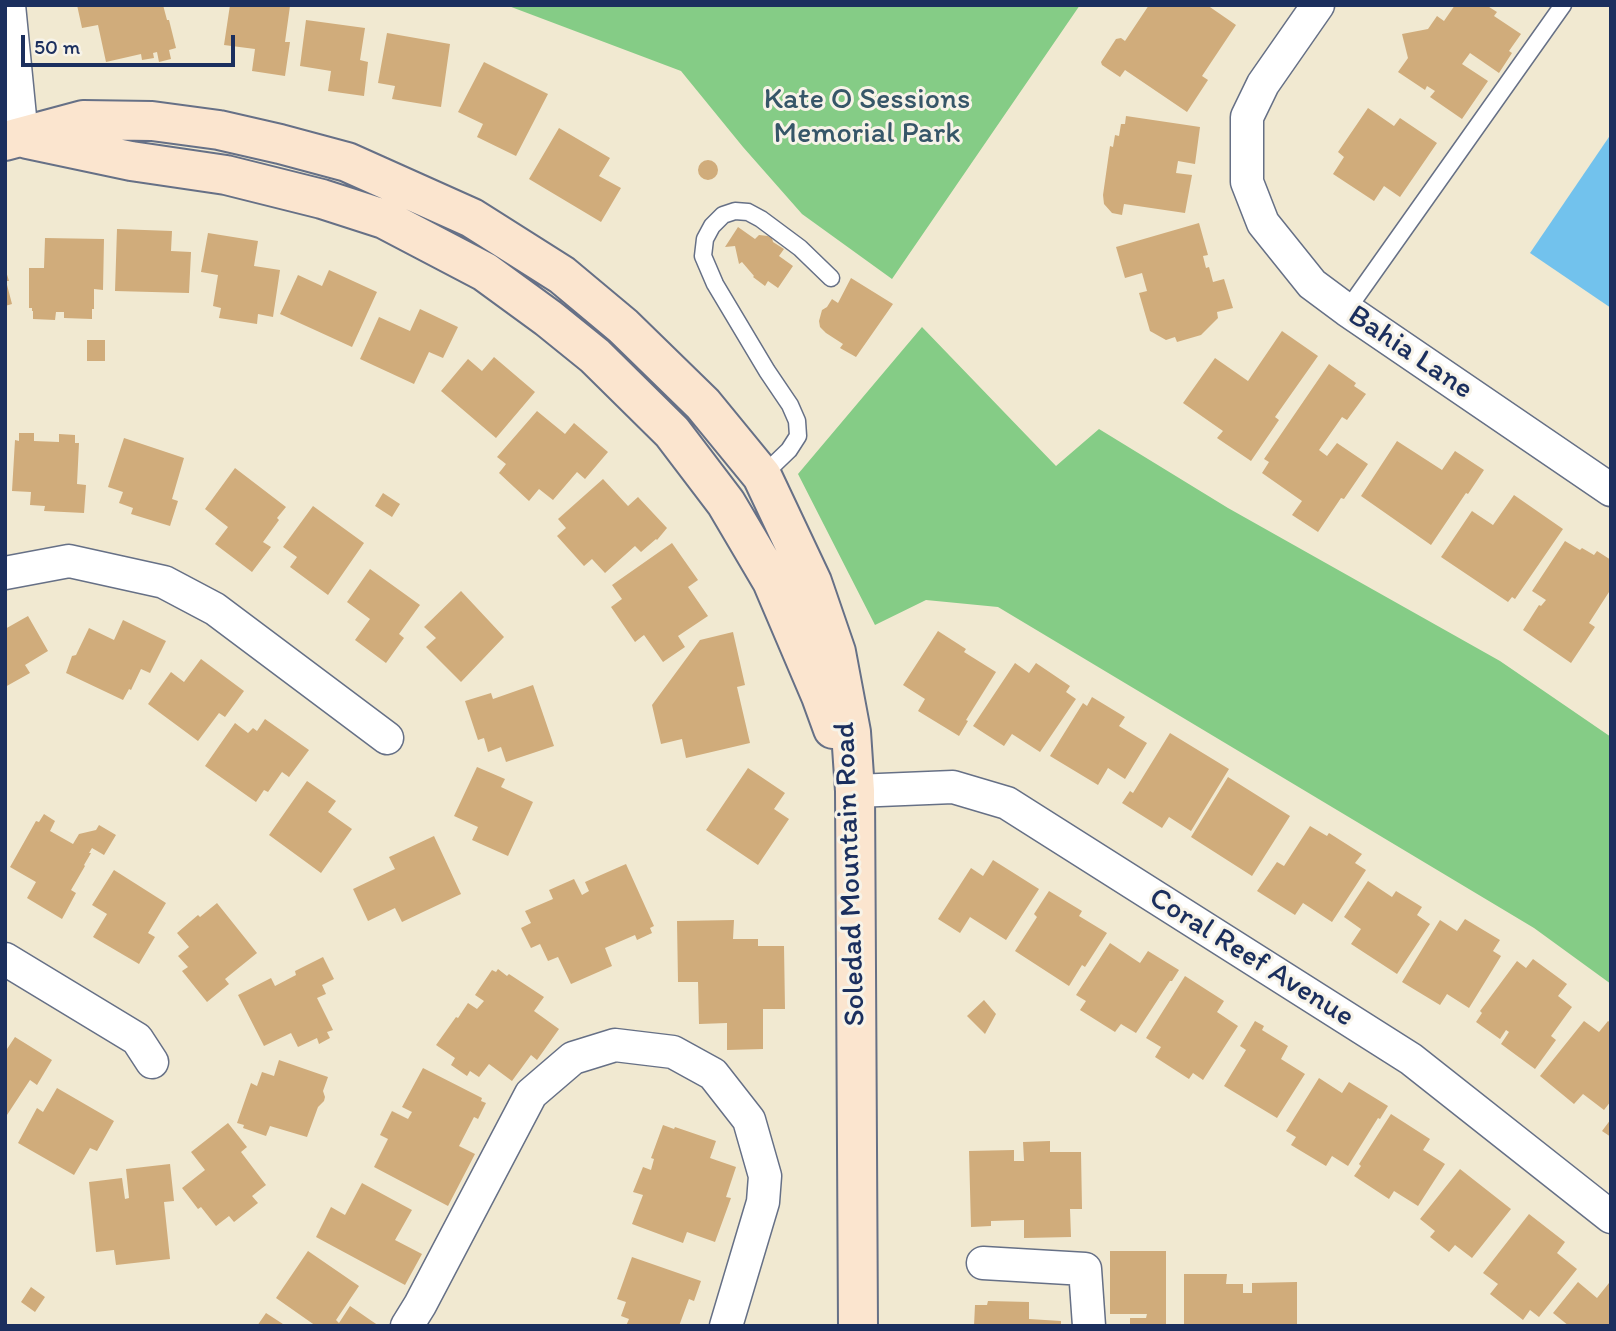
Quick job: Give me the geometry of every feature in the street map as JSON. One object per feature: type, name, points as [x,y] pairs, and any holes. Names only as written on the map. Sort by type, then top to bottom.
[{"type":"main road","name":"Soledad Mountain Road","points":[[13,139],[83,120],[152,121],[219,130],[348,162],[471,218],[562,275],[622,326],[703,404],[762,476],[812,582],[836,652],[851,732],[855,791],[858,1326]]},
{"type":"main road","points":[[13,139],[226,175],[322,199],[384,219],[485,272],[548,318],[594,356],[672,432],[726,503],[772,581],[821,696],[855,791]]},
{"type":"street","points":[[9,5],[13,139]]},
{"type":"street","name":"Bahia Lane","points":[[1318,5],[1263,84],[1247,117],[1247,182],[1263,223],[1312,284],[1611,490]]},
{"type":"street","points":[[5,573],[69,562],[164,582],[215,609],[387,738]]},
{"type":"street","name":"Coral Reef Avenue","points":[[855,791],[953,787],[1007,803],[1412,1059],[1611,1217]]},
{"type":"street","points":[[5,959],[137,1040],[152,1062]]},
{"type":"street","points":[[407,1326],[531,1094],[573,1058],[615,1045],[673,1052],[713,1074],[749,1120],[765,1176],[763,1202],[726,1326]]},
{"type":"street","points":[[983,1263],[1085,1269],[1089,1326]]},
{"type":"lane","points":[[1347,310],[1563,5]]},
{"type":"lane","points":[[762,476],[789,450],[798,436],[797,421],[790,405],[715,284],[704,256],[705,239],[712,226],[723,215],[735,211],[748,212],[800,248],[831,278]]},
{"type":"green space","name":"Kate O Sessions Memorial Park","points":[[506,5],[1080,5],[892,279],[802,214],[681,71]]},
{"type":"green space","points":[[922,327],[1056,466],[1099,429],[1228,508],[1500,661],[1611,737],[1611,984],[1534,928],[998,607],[926,600],[875,625],[798,474]]},
{"type":"water","points":[[1611,134],[1611,308],[1530,253]]},
{"type":"building","points":[[77,5],[163,5],[176,48],[169,50],[171,59],[159,62],[157,52],[153,53],[154,58],[142,60],[141,54],[106,62],[98,25],[82,28]]},
{"type":"building","points":[[230,5],[290,6],[285,42],[290,42],[285,76],[252,71],[255,49],[224,45]]},
{"type":"building","points":[[1149,5],[1207,5],[1236,25],[1202,76],[1208,80],[1187,112],[1125,70],[1120,77],[1102,65],[1101,62],[1116,39],[1125,41]]},
{"type":"building","points":[[1455,5],[1486,5],[1497,12],[1494,16],[1521,34],[1499,73],[1470,53],[1462,64],[1488,81],[1462,119],[1430,97],[1435,91],[1427,86],[1425,90],[1398,72],[1408,58],[1402,34],[1428,29],[1437,16],[1444,21]]},
{"type":"building","points":[[306,20],[365,28],[360,60],[368,62],[364,96],[328,91],[331,71],[300,66]]},
{"type":"building","points":[[387,33],[450,44],[441,107],[392,99],[395,86],[378,83]]},
{"type":"building","points":[[484,62],[548,94],[516,156],[477,137],[483,124],[458,112]]},
{"type":"building","points":[[1368,108],[1394,126],[1400,118],[1437,143],[1400,197],[1384,186],[1374,201],[1333,174],[1344,157],[1338,152]]},
{"type":"building","points":[[1126,116],[1200,127],[1195,164],[1178,161],[1176,173],[1192,175],[1185,213],[1124,204],[1122,215],[1112,213],[1104,204],[1110,146],[1113,147],[1115,135],[1119,136]]},
{"type":"building","points":[[559,128],[610,158],[599,176],[621,188],[601,222],[529,179]]},
{"type":"building","points":[[708,160],[715,163],[718,170],[715,177],[708,180],[701,177],[698,170],[701,163]]},
{"type":"building","points":[[1199,223],[1208,255],[1203,256],[1206,268],[1209,267],[1213,282],[1224,279],[1233,308],[1217,312],[1218,318],[1201,335],[1177,342],[1175,337],[1166,340],[1150,331],[1139,293],[1147,291],[1142,273],[1125,278],[1116,247]]},
{"type":"building","points":[[738,227],[755,239],[759,235],[768,236],[784,249],[779,256],[793,266],[778,288],[768,281],[765,286],[753,277],[742,262],[739,264],[735,246],[725,247]]},
{"type":"building","points":[[117,229],[172,231],[171,251],[191,252],[189,293],[115,291]]},
{"type":"building","points":[[208,233],[258,241],[254,266],[280,270],[273,317],[258,314],[257,324],[219,318],[221,308],[213,306],[218,275],[201,272]]},
{"type":"building","points":[[45,238],[104,239],[103,290],[94,289],[92,319],[64,318],[64,312],[56,312],[55,320],[33,319],[32,308],[29,308],[29,268],[44,268]]},
{"type":"building","points":[[5,268],[12,304],[5,306]]},
{"type":"building","points":[[329,270],[377,292],[352,347],[280,314],[298,275],[322,286]]},
{"type":"building","points":[[851,278],[893,304],[856,357],[840,348],[843,344],[826,333],[820,327],[819,321],[822,310],[832,299],[838,303]]},
{"type":"building","points":[[420,309],[458,327],[443,358],[429,352],[414,384],[360,359],[379,317],[410,331]]},
{"type":"building","points":[[1282,331],[1318,356],[1275,417],[1279,420],[1251,461],[1217,438],[1223,431],[1183,403],[1215,358],[1248,381]]},
{"type":"building","points":[[87,340],[105,340],[105,361],[87,361]]},
{"type":"building","points":[[494,357],[535,392],[496,438],[441,391],[468,359],[482,371]]},
{"type":"building","points":[[1329,364],[1356,383],[1354,386],[1366,394],[1347,420],[1342,417],[1319,450],[1327,456],[1337,443],[1368,464],[1318,532],[1292,515],[1302,501],[1262,473],[1269,462],[1264,459]]},
{"type":"building","points":[[537,411],[565,434],[574,423],[608,452],[585,479],[577,472],[553,500],[539,489],[529,501],[499,473],[506,464],[497,457]]},
{"type":"building","points":[[19,433],[34,433],[34,441],[59,442],[59,434],[75,435],[75,443],[79,443],[77,484],[86,485],[84,513],[44,511],[45,506],[30,505],[31,492],[12,491],[15,440],[19,441]]},
{"type":"building","points":[[124,438],[184,458],[172,499],[178,501],[170,526],[131,514],[133,508],[119,503],[123,492],[108,487]]},
{"type":"building","points":[[1397,441],[1442,470],[1455,451],[1484,470],[1431,545],[1361,496]]},
{"type":"building","points":[[235,468],[286,507],[263,542],[271,547],[252,572],[215,544],[228,527],[205,509]]},
{"type":"building","points":[[603,479],[628,506],[638,497],[667,528],[641,552],[635,546],[605,573],[592,559],[584,566],[557,536],[566,528],[558,519]]},
{"type":"building","points":[[383,493],[400,504],[392,517],[375,506]]},
{"type":"building","points":[[1514,495],[1563,529],[1515,599],[1512,597],[1508,602],[1441,557],[1472,511],[1493,525]]},
{"type":"building","points":[[313,506],[364,543],[328,595],[290,567],[297,557],[283,547]]},
{"type":"building","points":[[1565,541],[1594,555],[1597,551],[1611,560],[1611,593],[1609,592],[1589,623],[1595,627],[1571,663],[1523,630],[1539,605],[1546,600],[1532,591]]},
{"type":"building","points":[[672,543],[698,580],[688,587],[708,616],[678,636],[685,647],[663,662],[644,635],[635,642],[611,607],[622,599],[612,585]]},
{"type":"building","points":[[370,569],[420,605],[399,634],[404,638],[386,663],[355,640],[370,619],[347,602]]},
{"type":"building","points":[[461,591],[504,637],[461,682],[426,647],[436,638],[424,627]]},
{"type":"building","points":[[28,616],[48,651],[25,665],[30,673],[5,687],[5,629]]},
{"type":"building","points":[[123,620],[166,641],[150,673],[141,669],[123,700],[66,673],[72,656],[76,655],[89,628],[114,640]]},
{"type":"building","points":[[938,631],[966,649],[964,652],[996,672],[959,736],[918,711],[925,699],[903,685]]},
{"type":"building","points":[[733,632],[745,685],[737,687],[750,743],[686,758],[682,739],[661,744],[652,705],[700,640]]},
{"type":"building","points":[[201,659],[244,691],[225,717],[219,713],[198,741],[148,704],[171,672],[184,682]]},
{"type":"building","points":[[1015,663],[1029,673],[1036,663],[1070,686],[1066,692],[1076,699],[1040,752],[1012,734],[1004,746],[973,726]]},
{"type":"building","points":[[533,685],[554,746],[506,762],[501,747],[488,752],[484,738],[478,740],[465,701],[491,693],[493,699]]},
{"type":"building","points":[[1092,697],[1125,717],[1119,726],[1147,743],[1125,779],[1108,768],[1098,785],[1050,756],[1083,703],[1087,706]]},
{"type":"building","points":[[265,719],[309,750],[289,777],[282,772],[268,792],[264,790],[256,802],[205,766],[235,723],[248,733],[253,728],[257,731]]},
{"type":"building","points":[[1170,733],[1229,769],[1191,831],[1169,817],[1162,828],[1122,803],[1130,791],[1133,793]]},
{"type":"building","points":[[477,767],[505,779],[501,787],[533,802],[508,856],[472,840],[478,827],[454,816]]},
{"type":"building","points":[[748,768],[785,793],[774,809],[789,819],[758,865],[706,830]]},
{"type":"building","points":[[1228,777],[1290,816],[1252,876],[1191,837]]},
{"type":"building","points":[[307,781],[336,801],[328,812],[352,829],[321,873],[269,835]]},
{"type":"building","points":[[44,814],[55,821],[50,831],[73,844],[79,834],[96,830],[99,825],[116,835],[104,855],[92,848],[71,890],[76,893],[62,919],[27,898],[36,882],[10,867],[36,821],[39,822]]},
{"type":"building","points":[[1310,826],[1327,836],[1329,833],[1362,854],[1355,863],[1366,870],[1332,922],[1303,903],[1295,915],[1257,891],[1277,862],[1284,866]]},
{"type":"building","points":[[434,836],[461,894],[402,922],[395,908],[368,921],[353,889],[395,869],[389,857]]},
{"type":"building","points":[[993,860],[1039,889],[1006,940],[970,917],[960,933],[938,919],[971,868],[983,876]]},
{"type":"building","points":[[626,864],[654,926],[650,928],[652,933],[637,940],[635,935],[605,948],[612,966],[571,984],[558,957],[548,961],[540,944],[531,948],[521,928],[531,923],[525,911],[553,899],[549,890],[574,879],[582,895],[589,891],[585,882]]},
{"type":"building","points":[[114,870],[166,903],[148,933],[155,937],[139,964],[93,937],[107,914],[92,905]]},
{"type":"building","points":[[1368,881],[1392,897],[1396,891],[1422,907],[1417,915],[1430,924],[1397,974],[1351,944],[1361,929],[1344,917]]},
{"type":"building","points":[[1049,891],[1082,911],[1079,916],[1107,933],[1069,986],[1015,951],[1037,917],[1034,914]]},
{"type":"building","points":[[217,903],[257,953],[225,979],[229,984],[207,1002],[182,971],[188,967],[178,956],[189,947],[177,933]]},
{"type":"building","points":[[1465,919],[1500,940],[1493,951],[1501,956],[1469,1008],[1447,994],[1440,1005],[1402,982],[1440,920],[1457,931]]},
{"type":"building","points":[[734,920],[733,939],[758,939],[758,946],[784,946],[785,1009],[763,1009],[763,1049],[727,1050],[727,1023],[699,1024],[698,982],[678,982],[677,921]]},
{"type":"building","points":[[1110,943],[1140,963],[1148,951],[1179,970],[1136,1033],[1121,1024],[1115,1032],[1080,1010],[1086,1001],[1076,995]]},
{"type":"building","points":[[323,957],[334,979],[322,985],[326,994],[317,998],[333,1030],[327,1032],[330,1038],[319,1044],[317,1038],[298,1047],[291,1033],[264,1046],[238,995],[271,978],[275,986],[296,975],[295,971]]},
{"type":"building","points":[[1533,959],[1567,984],[1558,996],[1572,1007],[1551,1036],[1556,1040],[1535,1069],[1501,1044],[1509,1032],[1506,1030],[1500,1039],[1476,1022],[1482,1013],[1480,1011],[1517,961],[1526,968]]},
{"type":"building","points":[[498,969],[544,997],[534,1011],[559,1029],[537,1060],[531,1055],[512,1081],[489,1064],[479,1077],[470,1071],[467,1076],[451,1065],[455,1058],[436,1045],[468,1003],[477,1009],[484,1001],[475,995],[492,970],[496,972]]},
{"type":"building","points":[[1185,976],[1224,1001],[1217,1012],[1238,1026],[1203,1080],[1193,1073],[1189,1079],[1155,1057],[1161,1047],[1146,1038]]},
{"type":"building","points":[[984,1000],[996,1014],[985,1034],[967,1016]]},
{"type":"building","points":[[1255,1021],[1264,1026],[1262,1030],[1288,1046],[1281,1059],[1305,1074],[1277,1118],[1224,1086],[1246,1050],[1240,1046]]},
{"type":"building","points":[[1584,1021],[1599,1032],[1608,1021],[1611,1023],[1611,1101],[1604,1110],[1583,1094],[1574,1104],[1540,1076]]},
{"type":"building","points":[[15,1037],[52,1060],[37,1085],[30,1080],[7,1115],[5,1052]]},
{"type":"building","points":[[279,1060],[328,1077],[323,1091],[324,1101],[318,1107],[307,1137],[270,1126],[266,1136],[243,1128],[244,1125],[237,1123],[251,1083],[257,1086],[262,1072],[274,1076]]},
{"type":"building","points":[[423,1068],[482,1098],[481,1101],[486,1103],[478,1119],[474,1117],[459,1146],[475,1154],[448,1206],[374,1167],[388,1139],[380,1135],[392,1111],[408,1119],[412,1112],[402,1107]]},
{"type":"building","points":[[1319,1078],[1342,1093],[1349,1082],[1388,1106],[1348,1166],[1332,1156],[1326,1166],[1291,1145],[1296,1137],[1286,1131]]},
{"type":"building","points":[[57,1088],[114,1121],[97,1151],[90,1148],[74,1175],[18,1143],[37,1108],[43,1112]]},
{"type":"building","points":[[1391,1114],[1430,1139],[1423,1150],[1445,1164],[1418,1206],[1394,1191],[1389,1199],[1354,1176]]},
{"type":"building","points":[[1611,1119],[1611,1137],[1602,1131]]},
{"type":"building","points":[[228,1123],[247,1147],[241,1152],[266,1185],[252,1196],[258,1203],[234,1222],[229,1216],[216,1226],[182,1188],[205,1170],[191,1152]]},
{"type":"building","points":[[663,1125],[716,1141],[710,1158],[736,1167],[726,1197],[731,1198],[715,1242],[687,1232],[683,1243],[632,1224],[643,1195],[633,1192],[643,1167],[651,1170],[654,1159],[651,1158]]},
{"type":"building","points":[[1050,1141],[1050,1152],[1081,1152],[1082,1209],[1070,1209],[1071,1237],[1024,1238],[1024,1220],[991,1221],[991,1226],[971,1227],[969,1151],[1014,1150],[1014,1161],[1024,1161],[1023,1142]]},
{"type":"building","points":[[170,1164],[174,1201],[164,1202],[170,1259],[116,1265],[114,1250],[96,1252],[89,1182],[122,1178],[125,1199],[129,1198],[126,1169]]},
{"type":"building","points":[[1460,1169],[1511,1209],[1472,1258],[1455,1245],[1449,1252],[1430,1237],[1435,1231],[1420,1219]]},
{"type":"building","points":[[362,1183],[412,1210],[395,1240],[422,1254],[405,1285],[316,1237],[331,1207],[345,1215]]},
{"type":"building","points":[[1529,1214],[1565,1242],[1557,1253],[1577,1269],[1539,1317],[1530,1310],[1523,1320],[1490,1294],[1498,1284],[1483,1273]]},
{"type":"building","points":[[308,1251],[359,1286],[336,1320],[339,1323],[350,1306],[379,1326],[316,1326],[276,1298]]},
{"type":"building","points":[[1110,1251],[1166,1251],[1166,1326],[1130,1326],[1130,1318],[1146,1318],[1147,1314],[1110,1314]]},
{"type":"building","points":[[632,1257],[701,1281],[694,1301],[689,1299],[679,1326],[626,1326],[629,1319],[621,1316],[626,1302],[617,1299]]},
{"type":"building","points":[[1184,1274],[1227,1274],[1226,1284],[1243,1284],[1243,1293],[1252,1293],[1252,1283],[1297,1282],[1297,1326],[1184,1326]]},
{"type":"building","points":[[1578,1282],[1597,1298],[1609,1283],[1611,1285],[1611,1326],[1569,1326],[1553,1313]]},
{"type":"building","points":[[31,1287],[45,1297],[35,1312],[21,1302]]},
{"type":"building","points":[[988,1301],[1029,1302],[1029,1319],[1061,1321],[1061,1326],[974,1326],[975,1305],[987,1305]]},
{"type":"building","points":[[266,1313],[286,1326],[257,1326]]}]
